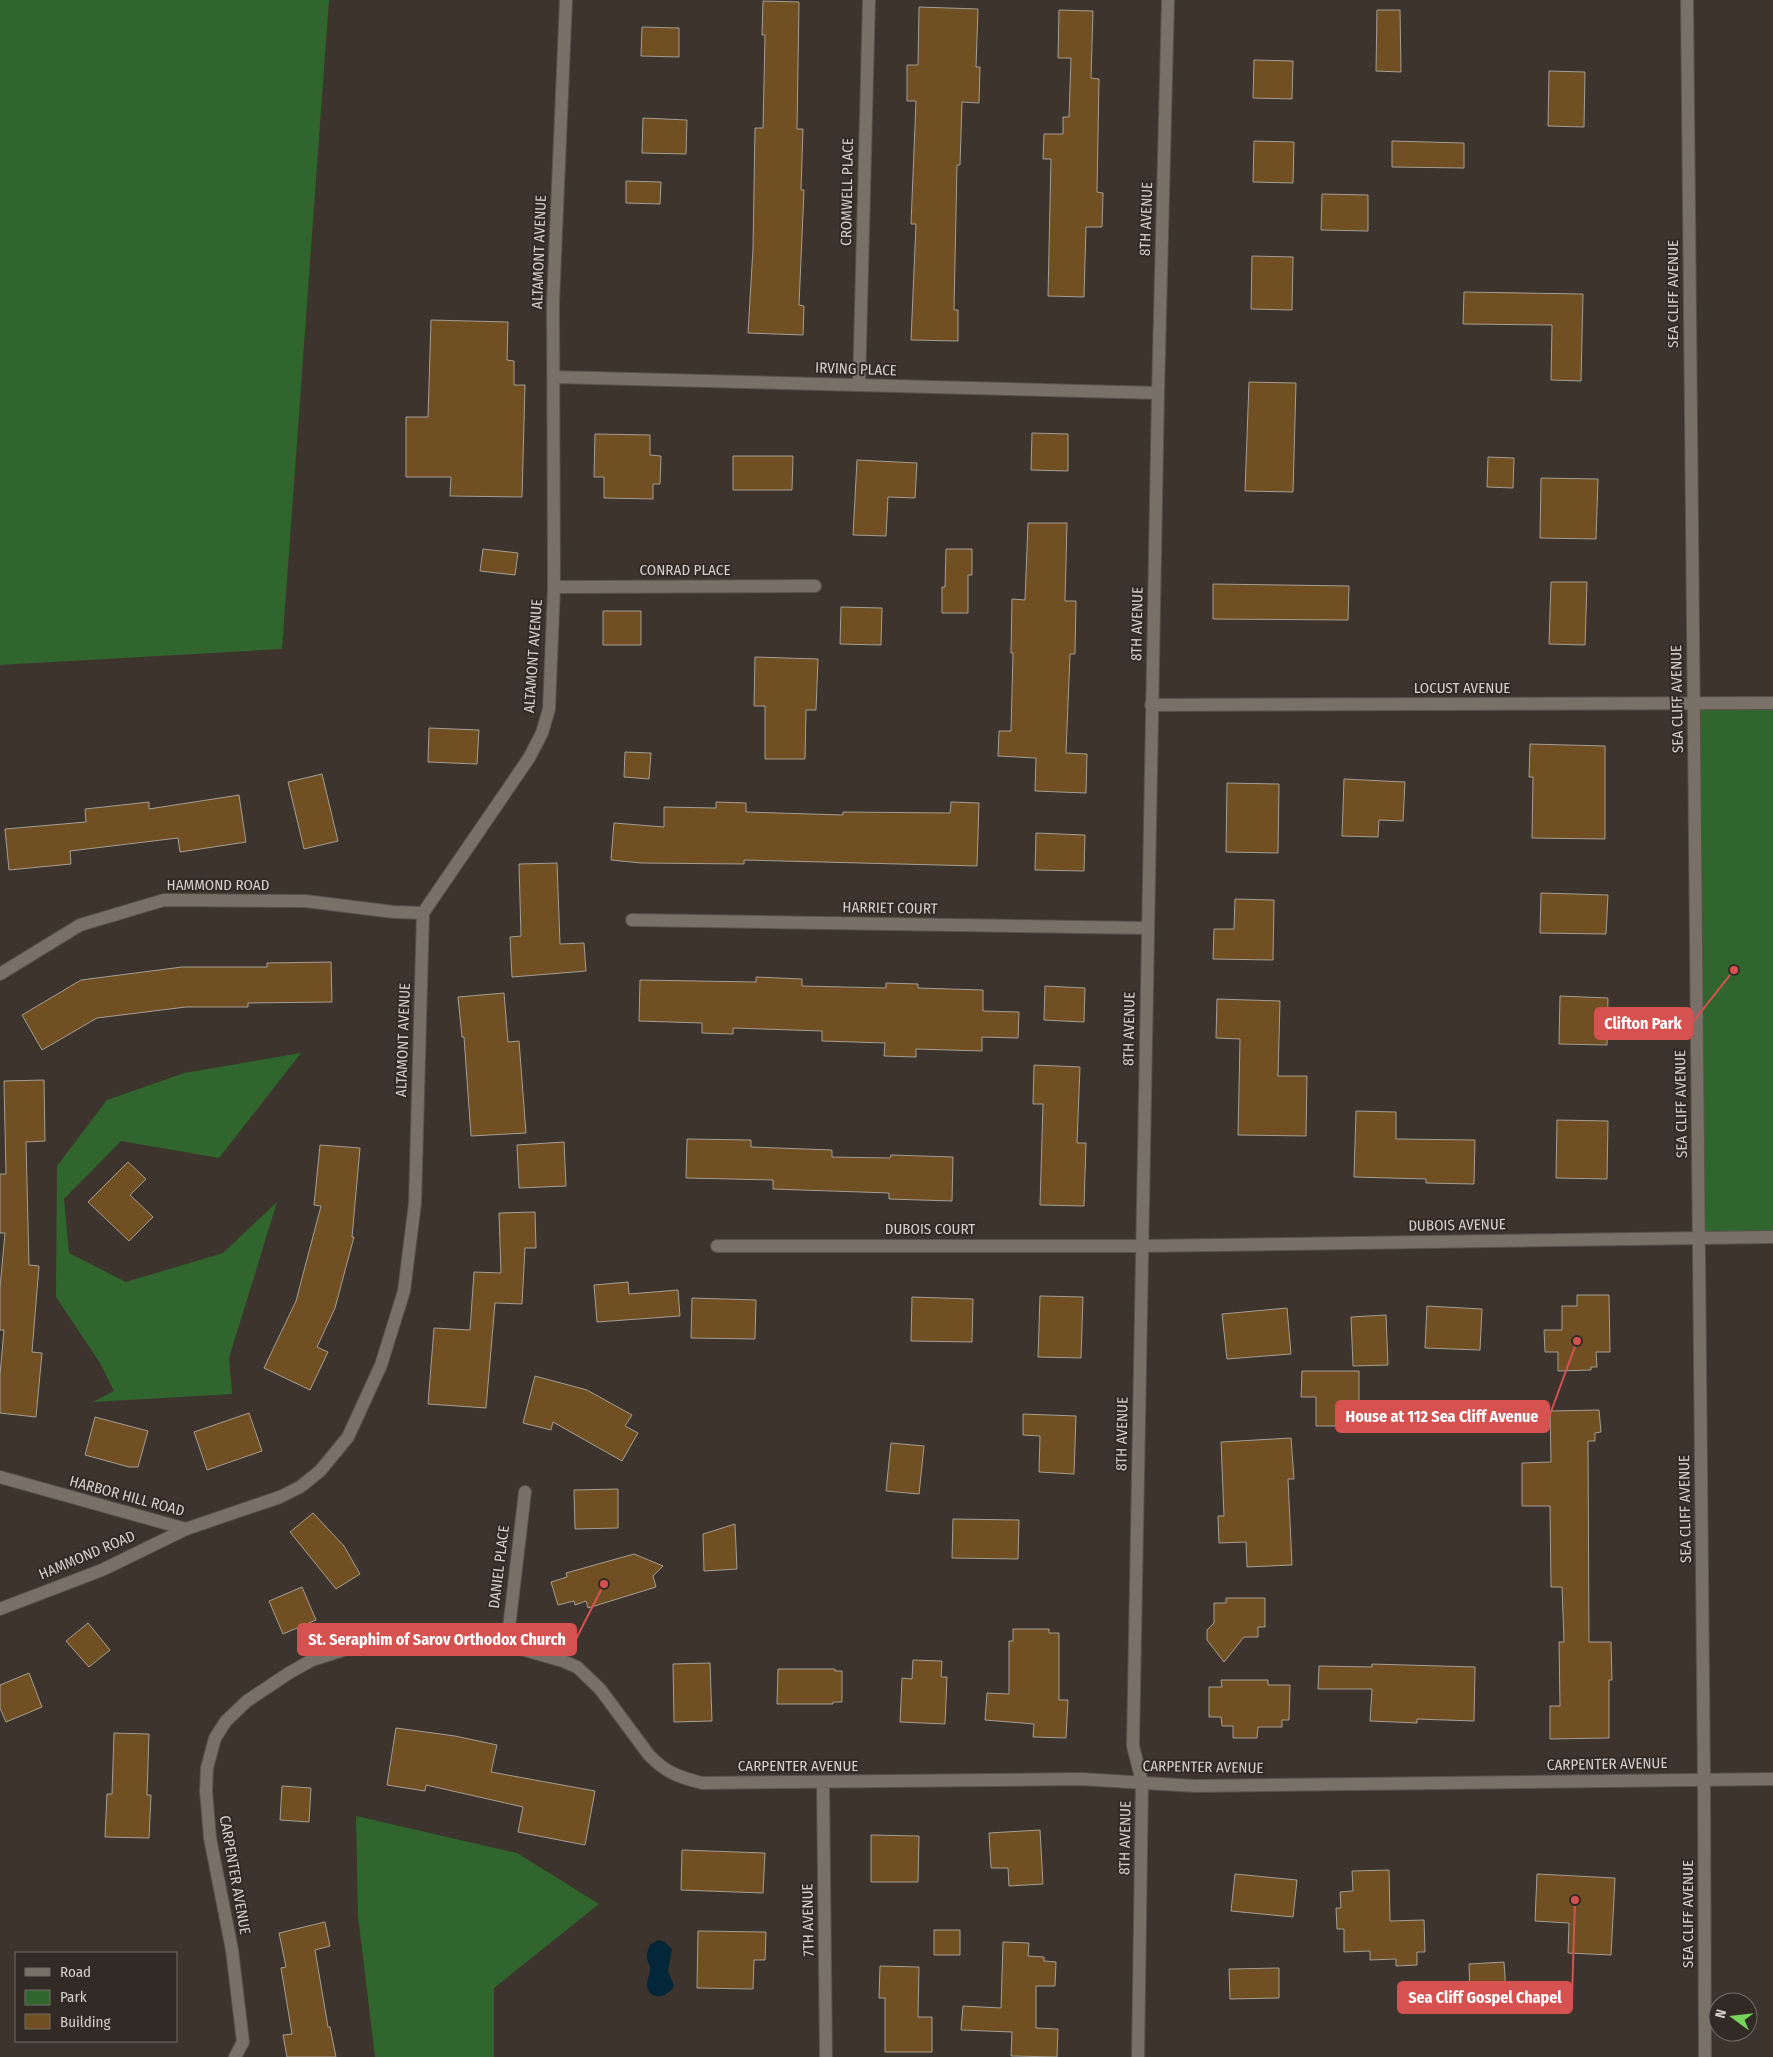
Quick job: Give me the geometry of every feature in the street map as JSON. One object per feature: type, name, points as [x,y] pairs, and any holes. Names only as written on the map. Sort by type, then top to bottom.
[{"type":"street","name":"ALTAMONT AVENUE","points":[[399,1307],[404,1291],[416,1203],[423,913],[529,758],[542,733],[549,709],[554,587],[553,302],[566,0]]},
{"type":"street","name":"CROMWELL PLACE","points":[[859,385],[869,0]]},
{"type":"street","name":"8TH AVENUE","points":[[1138,2057],[1142,1782],[1133,1746],[1151,706],[1168,0]]},
{"type":"street","name":"SEA CLIFF AVENUE","points":[[1687,0],[1704,1780],[1704,2057]]},
{"type":"street","name":"IRVING PLACE","points":[[554,377],[1158,393]]},
{"type":"street","name":"CONRAD PLACE","points":[[554,587],[815,586]]},
{"type":"street","name":"LOCUST AVENUE","points":[[1151,706],[1773,703]]},
{"type":"street","name":"HAMMOND ROAD","points":[[0,974],[80,925],[164,900],[305,901],[394,912],[423,913]]},
{"type":"street","name":"HARRIET COURT","points":[[632,920],[1147,928]]},
{"type":"street","name":"DUBOIS AVENUE","points":[[1142,1246],[1773,1237]]},
{"type":"street","name":"DUBOIS COURT","points":[[717,1246],[1142,1246]]},
{"type":"street","name":"HARBOR HILL ROAD","points":[[0,1477],[186,1529],[280,1498],[300,1487],[320,1471],[348,1437],[381,1365],[399,1307]]},
{"type":"street","name":"DANIEL PLACE","points":[[506,1645],[525,1492]]},
{"type":"street","name":"HAMMOND ROAD","points":[[0,1609],[102,1570],[186,1529]]},
{"type":"street","name":"CARPENTER AVENUE","points":[[243,2042],[232,1950],[210,1838],[206,1791],[207,1768],[215,1738],[226,1721],[247,1701],[289,1673],[312,1660],[356,1646],[506,1645],[563,1661],[577,1667],[600,1689],[660,1767],[672,1774],[702,1783],[1081,1779],[1195,1786],[1773,1779]]},
{"type":"street","name":"7TH AVENUE","points":[[823,1783],[826,2057]]},
{"type":"street","points":[[230,2057],[243,2042]]},
{"type":"street","points":[[235,2057],[243,2042]]},
{"type":"green space","points":[[0,0],[329,0],[282,649],[0,665]]},
{"type":"green space","points":[[1693,703],[1773,703],[1773,1237],[1699,1238]]},
{"type":"green space","points":[[301,1053],[219,1158],[121,1141],[64,1199],[69,1253],[126,1282],[223,1253],[277,1202],[229,1358],[232,1394],[93,1402],[114,1391],[100,1363],[56,1297],[57,1166],[107,1100],[184,1073]]},
{"type":"green space","points":[[356,1816],[517,1853],[599,1904],[494,1988],[494,2057],[375,2057],[358,1916]]},
{"type":"water","points":[[658,1940],[665,1942],[672,1949],[668,1971],[674,1985],[669,1992],[661,1996],[653,1995],[647,1987],[650,1968],[647,1955],[650,1945]]},
{"type":"building","points":[[763,1],[799,2],[797,129],[803,129],[801,190],[804,190],[799,305],[804,306],[803,335],[748,333],[753,249],[755,128],[763,128],[765,35],[762,35]]},
{"type":"building","points":[[919,7],[978,9],[976,67],[980,67],[979,103],[962,102],[960,165],[957,165],[954,310],[958,310],[958,341],[911,340],[916,224],[911,224],[916,101],[907,101],[907,65],[918,65]]},
{"type":"building","points":[[1059,10],[1093,11],[1091,78],[1099,79],[1097,192],[1103,193],[1102,227],[1086,227],[1084,297],[1048,296],[1051,159],[1043,159],[1044,134],[1063,134],[1063,117],[1069,117],[1071,58],[1058,58]]},
{"type":"building","points":[[1377,10],[1400,10],[1401,72],[1376,71]]},
{"type":"building","points":[[642,27],[679,28],[679,57],[641,56]]},
{"type":"building","points":[[1254,60],[1293,61],[1292,99],[1253,98]]},
{"type":"building","points":[[1549,71],[1585,72],[1584,127],[1548,126]]},
{"type":"building","points":[[643,118],[687,120],[686,154],[642,153]]},
{"type":"building","points":[[1254,141],[1294,142],[1293,183],[1253,182]]},
{"type":"building","points":[[1392,141],[1464,143],[1464,168],[1392,167]]},
{"type":"building","points":[[626,181],[661,182],[660,204],[626,203]]},
{"type":"building","points":[[1322,194],[1368,195],[1368,231],[1321,230]]},
{"type":"building","points":[[1252,256],[1293,257],[1292,310],[1251,309]]},
{"type":"building","points":[[1464,292],[1583,294],[1581,381],[1551,380],[1552,325],[1463,324]]},
{"type":"building","points":[[431,320],[508,322],[507,360],[514,361],[514,385],[525,385],[522,497],[450,496],[451,477],[406,477],[406,417],[428,417]]},
{"type":"building","points":[[1249,382],[1296,383],[1293,492],[1245,491]]},
{"type":"building","points":[[1032,433],[1068,434],[1068,471],[1031,470]]},
{"type":"building","points":[[595,434],[650,435],[650,455],[661,456],[660,484],[653,484],[653,499],[604,498],[604,477],[594,477]]},
{"type":"building","points":[[733,456],[793,456],[792,490],[733,490]]},
{"type":"building","points":[[1488,457],[1514,458],[1513,488],[1487,487]]},
{"type":"building","points":[[857,460],[917,463],[915,498],[888,497],[886,536],[853,535]]},
{"type":"building","points":[[1541,478],[1598,479],[1596,539],[1540,538]]},
{"type":"building","points":[[1028,523],[1067,523],[1065,601],[1076,601],[1075,654],[1070,654],[1066,753],[1087,754],[1086,793],[1035,791],[1036,758],[998,756],[999,731],[1011,731],[1012,599],[1025,600]]},
{"type":"building","points":[[483,549],[518,553],[515,575],[480,571]]},
{"type":"building","points":[[946,549],[972,549],[972,575],[968,575],[968,613],[942,613],[942,587],[945,587]]},
{"type":"building","points":[[1551,582],[1587,582],[1585,645],[1549,644]]},
{"type":"building","points":[[1213,584],[1349,586],[1348,620],[1213,619]]},
{"type":"building","points":[[841,607],[882,608],[881,645],[840,644]]},
{"type":"building","points":[[603,611],[641,611],[641,645],[603,645]]},
{"type":"building","points":[[755,657],[818,659],[816,710],[806,710],[805,759],[765,759],[765,706],[754,706]]},
{"type":"building","points":[[429,728],[479,730],[477,764],[428,762]]},
{"type":"building","points":[[1530,744],[1605,746],[1605,839],[1532,838],[1533,777],[1529,777]]},
{"type":"building","points":[[625,752],[651,753],[649,779],[624,777]]},
{"type":"building","points":[[322,774],[338,841],[304,849],[288,782]]},
{"type":"building","points":[[1344,779],[1405,782],[1403,821],[1379,820],[1378,837],[1342,836]]},
{"type":"building","points":[[1227,783],[1279,784],[1278,853],[1226,852]]},
{"type":"building","points":[[239,795],[246,842],[180,852],[178,838],[70,851],[71,864],[9,870],[5,829],[86,822],[85,809],[149,802],[149,809]]},
{"type":"building","points":[[716,802],[746,803],[746,812],[843,815],[843,812],[950,813],[951,802],[979,803],[977,866],[744,860],[744,864],[641,863],[611,860],[614,823],[664,827],[664,807],[716,808]]},
{"type":"building","points":[[1036,833],[1085,835],[1084,871],[1035,870]]},
{"type":"building","points":[[557,863],[560,944],[584,943],[586,971],[512,977],[510,937],[521,936],[519,864]]},
{"type":"building","points":[[1541,893],[1608,895],[1606,934],[1540,933]]},
{"type":"building","points":[[1235,899],[1274,900],[1273,960],[1213,959],[1214,929],[1234,929]]},
{"type":"building","points":[[331,962],[332,1002],[248,1003],[248,1007],[186,1007],[97,1018],[42,1050],[22,1015],[81,980],[182,967],[267,967],[267,963]]},
{"type":"building","points":[[756,977],[802,979],[802,986],[886,988],[886,983],[918,984],[918,988],[983,990],[983,1011],[1019,1012],[1018,1038],[982,1037],[982,1051],[916,1049],[916,1057],[884,1056],[885,1043],[822,1041],[822,1031],[733,1028],[733,1034],[702,1033],[702,1023],[639,1021],[640,980],[756,982]]},
{"type":"building","points":[[1045,986],[1085,988],[1084,1022],[1044,1020]]},
{"type":"building","points":[[504,993],[508,1042],[519,1041],[526,1133],[471,1136],[464,1037],[462,1037],[458,997]]},
{"type":"building","points":[[1560,996],[1608,998],[1607,1045],[1559,1044]]},
{"type":"building","points":[[1217,999],[1280,1001],[1278,1076],[1307,1076],[1306,1136],[1238,1135],[1240,1039],[1216,1038]]},
{"type":"building","points":[[1034,1065],[1080,1067],[1077,1143],[1086,1143],[1084,1206],[1040,1205],[1043,1104],[1033,1104]]},
{"type":"building","points":[[44,1080],[45,1141],[26,1142],[29,1265],[39,1266],[32,1352],[42,1353],[36,1417],[0,1413],[0,1375],[4,1330],[0,1330],[0,1288],[5,1233],[0,1233],[0,1174],[6,1174],[4,1081]]},
{"type":"building","points":[[1356,1111],[1396,1112],[1396,1139],[1475,1140],[1474,1184],[1426,1183],[1426,1179],[1354,1177]]},
{"type":"building","points":[[1557,1120],[1608,1121],[1607,1179],[1556,1178]]},
{"type":"building","points":[[687,1139],[751,1140],[751,1147],[832,1150],[832,1157],[890,1158],[891,1155],[953,1157],[952,1201],[889,1199],[889,1193],[773,1189],[773,1180],[686,1178]]},
{"type":"building","points":[[564,1142],[566,1186],[519,1188],[517,1145]]},
{"type":"building","points":[[320,1145],[360,1148],[352,1237],[354,1237],[335,1308],[317,1347],[328,1352],[310,1390],[264,1368],[296,1301],[321,1206],[314,1205]]},
{"type":"building","points":[[128,1162],[146,1179],[130,1195],[153,1217],[129,1241],[88,1202]]},
{"type":"building","points":[[535,1212],[536,1248],[525,1248],[522,1304],[495,1303],[486,1408],[428,1404],[434,1328],[470,1330],[474,1272],[501,1273],[499,1213]]},
{"type":"building","points":[[628,1282],[629,1294],[678,1290],[680,1316],[597,1322],[594,1285]]},
{"type":"building","points":[[1577,1295],[1609,1295],[1610,1352],[1596,1352],[1597,1367],[1591,1367],[1591,1370],[1558,1371],[1558,1352],[1545,1352],[1544,1330],[1562,1330],[1562,1306],[1577,1306]]},
{"type":"building","points":[[1040,1296],[1083,1297],[1081,1358],[1038,1357]]},
{"type":"building","points":[[912,1297],[973,1299],[972,1342],[911,1341]]},
{"type":"building","points":[[692,1298],[756,1300],[755,1339],[691,1338]]},
{"type":"building","points":[[1427,1306],[1482,1309],[1480,1350],[1425,1348]]},
{"type":"building","points":[[1287,1308],[1291,1354],[1227,1359],[1222,1314]]},
{"type":"building","points":[[1386,1315],[1388,1365],[1353,1366],[1351,1317]]},
{"type":"building","points":[[1302,1371],[1359,1371],[1359,1426],[1316,1426],[1316,1397],[1301,1397]]},
{"type":"building","points":[[535,1376],[587,1390],[632,1415],[625,1426],[638,1433],[622,1461],[553,1422],[551,1430],[523,1423]]},
{"type":"building","points":[[1599,1410],[1601,1432],[1595,1433],[1595,1441],[1588,1441],[1589,1642],[1611,1642],[1612,1680],[1609,1680],[1609,1738],[1550,1739],[1550,1706],[1560,1706],[1559,1642],[1564,1642],[1562,1587],[1551,1587],[1550,1506],[1522,1506],[1522,1463],[1551,1462],[1550,1411]]},
{"type":"building","points":[[249,1413],[262,1451],[207,1470],[194,1432]]},
{"type":"building","points":[[1023,1414],[1076,1416],[1074,1474],[1039,1472],[1040,1436],[1023,1435]]},
{"type":"building","points":[[95,1417],[148,1431],[138,1467],[129,1467],[85,1455]]},
{"type":"building","points":[[1291,1438],[1294,1479],[1288,1479],[1292,1565],[1247,1567],[1246,1542],[1219,1543],[1218,1516],[1224,1516],[1221,1442]]},
{"type":"building","points":[[891,1443],[924,1446],[919,1494],[886,1491]]},
{"type":"building","points":[[618,1489],[618,1528],[575,1529],[574,1490]]},
{"type":"building","points":[[313,1513],[344,1546],[360,1574],[336,1589],[290,1532]]},
{"type":"building","points":[[953,1519],[1019,1520],[1018,1559],[952,1558]]},
{"type":"building","points":[[735,1524],[737,1569],[704,1571],[703,1534]]},
{"type":"building","points":[[634,1554],[663,1566],[653,1576],[656,1587],[588,1608],[586,1601],[575,1605],[574,1601],[558,1605],[551,1582],[567,1577],[566,1573]]},
{"type":"building","points":[[302,1587],[316,1620],[283,1634],[269,1601]]},
{"type":"building","points":[[1226,1598],[1265,1598],[1265,1627],[1258,1627],[1258,1637],[1244,1637],[1224,1662],[1207,1640],[1207,1630],[1214,1623],[1214,1603],[1226,1603]]},
{"type":"building","points":[[88,1623],[110,1650],[89,1667],[66,1641]]},
{"type":"building","points":[[1013,1629],[1049,1629],[1049,1633],[1059,1633],[1059,1700],[1068,1700],[1066,1738],[1033,1737],[1034,1724],[985,1720],[987,1693],[1009,1694],[1009,1641],[1013,1641]]},
{"type":"building","points":[[913,1660],[942,1661],[941,1677],[947,1677],[945,1724],[900,1722],[902,1678],[912,1679]]},
{"type":"building","points":[[710,1663],[712,1721],[674,1722],[673,1664]]},
{"type":"building","points":[[1372,1664],[1475,1667],[1474,1721],[1417,1719],[1417,1723],[1370,1721],[1372,1689],[1318,1689],[1319,1666],[1372,1667]]},
{"type":"building","points":[[778,1669],[835,1669],[835,1671],[842,1671],[842,1702],[833,1702],[833,1704],[777,1704]]},
{"type":"building","points":[[29,1673],[42,1707],[6,1722],[0,1708],[0,1685]]},
{"type":"building","points":[[1221,1680],[1268,1680],[1268,1685],[1290,1685],[1289,1720],[1282,1720],[1282,1727],[1258,1727],[1257,1738],[1233,1738],[1233,1726],[1222,1726],[1221,1717],[1209,1717],[1209,1687],[1222,1687]]},
{"type":"building","points":[[396,1728],[455,1736],[497,1745],[491,1772],[595,1791],[585,1845],[518,1832],[523,1807],[426,1785],[425,1791],[387,1785]]},
{"type":"building","points":[[114,1733],[149,1734],[147,1795],[151,1795],[149,1838],[105,1837],[107,1794],[112,1794]]},
{"type":"building","points":[[282,1786],[311,1788],[309,1822],[280,1820]]},
{"type":"building","points":[[1040,1830],[1043,1884],[1009,1886],[1008,1868],[991,1868],[989,1833]]},
{"type":"building","points":[[871,1835],[919,1836],[918,1882],[871,1882]]},
{"type":"building","points":[[682,1850],[765,1853],[763,1893],[681,1890]]},
{"type":"building","points":[[1389,1870],[1390,1921],[1424,1920],[1425,1952],[1417,1952],[1417,1965],[1396,1966],[1396,1959],[1370,1960],[1370,1951],[1344,1952],[1344,1929],[1337,1929],[1336,1908],[1341,1908],[1340,1892],[1353,1891],[1352,1871]]},
{"type":"building","points":[[1235,1874],[1297,1880],[1293,1917],[1231,1911]]},
{"type":"building","points":[[1537,1874],[1615,1878],[1611,1955],[1568,1953],[1569,1923],[1535,1921]]},
{"type":"building","points":[[325,1922],[330,1946],[315,1950],[328,2027],[330,2027],[336,2057],[287,2057],[283,2035],[292,2034],[281,1968],[286,1967],[279,1933]]},
{"type":"building","points":[[934,1930],[960,1930],[960,1955],[934,1955]]},
{"type":"building","points":[[698,1931],[766,1932],[765,1960],[754,1960],[753,1989],[697,1988]]},
{"type":"building","points":[[1003,1942],[1029,1943],[1028,1956],[1044,1957],[1044,1961],[1056,1962],[1055,1986],[1036,1986],[1036,2028],[1058,2029],[1057,2057],[1011,2056],[1012,2032],[961,2030],[963,2006],[1001,2008]]},
{"type":"building","points":[[1504,1962],[1506,1993],[1470,1995],[1469,1964]]},
{"type":"building","points":[[880,1966],[919,1967],[918,2017],[932,2017],[932,2052],[885,2052],[885,1998],[879,1998]]},
{"type":"building","points":[[1279,1968],[1279,1998],[1230,1999],[1229,1969]]},
{"type":"place","name":"Clifton Park","points":[[1734,970]]},
{"type":"place","name":"House at 112 Sea Cliff Avenue","points":[[1577,1341]]},
{"type":"place","name":"St. Seraphim of Sarov Orthodox Church","points":[[604,1584]]},
{"type":"place","name":"Sea Cliff Gospel Chapel","points":[[1575,1900]]}]
